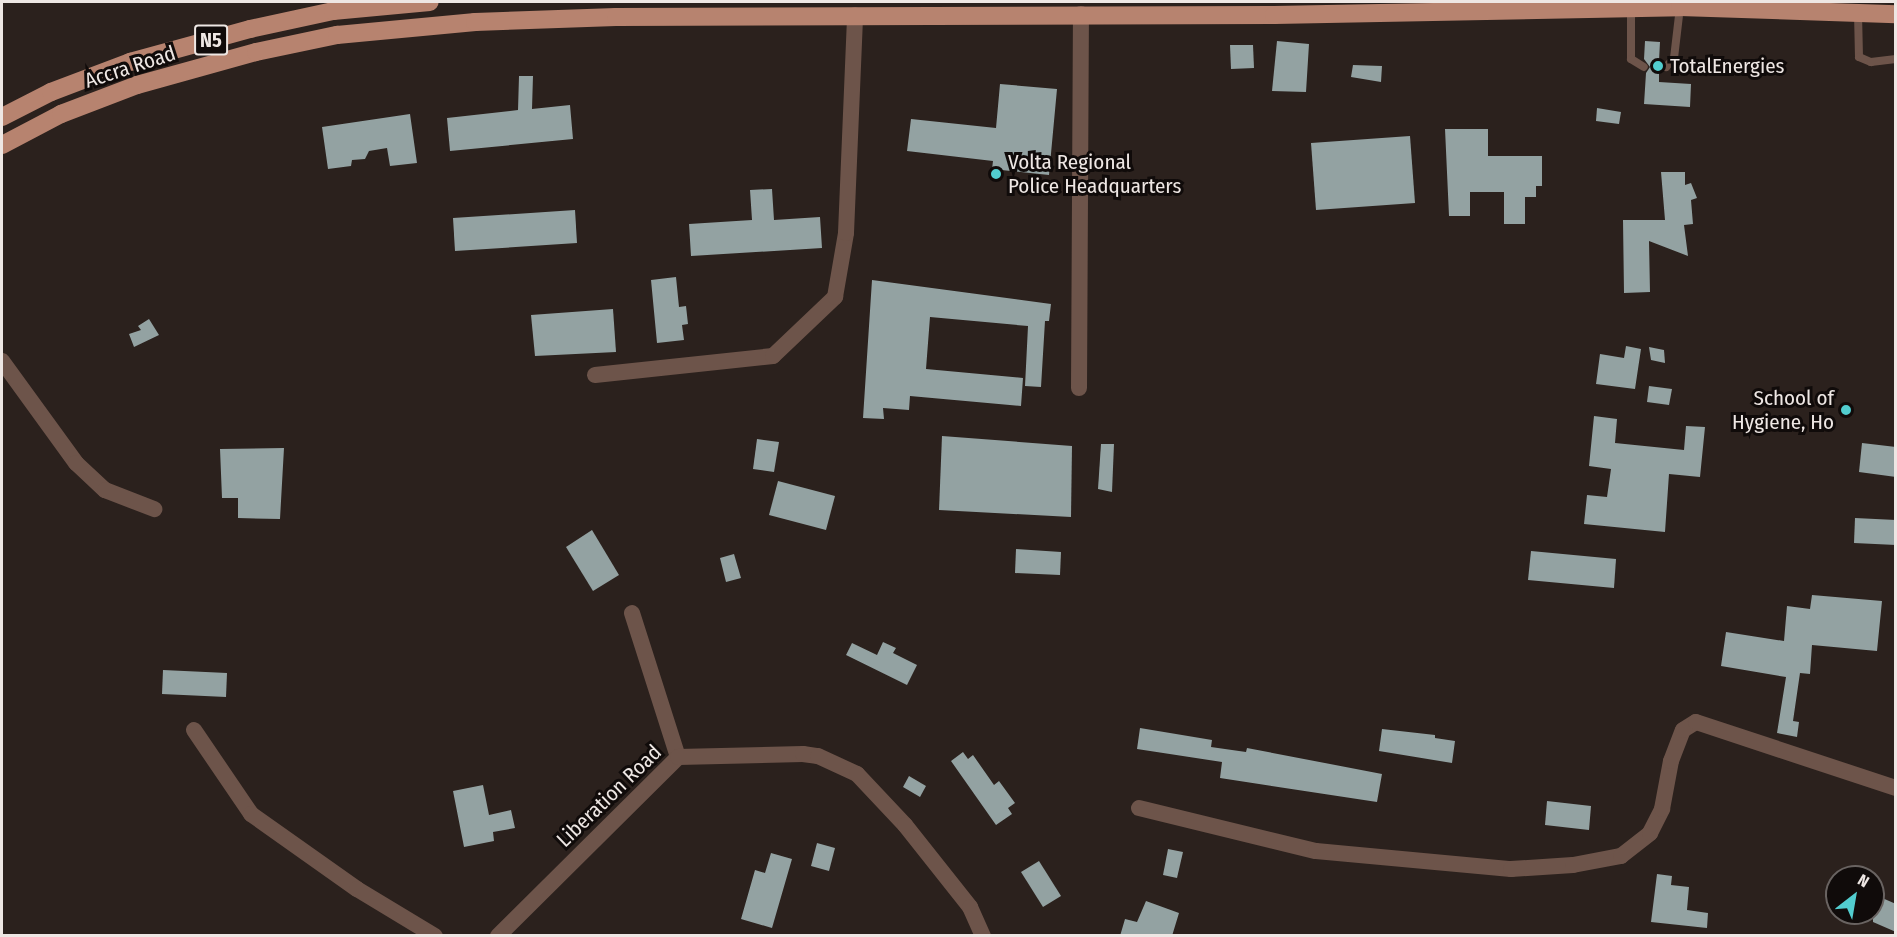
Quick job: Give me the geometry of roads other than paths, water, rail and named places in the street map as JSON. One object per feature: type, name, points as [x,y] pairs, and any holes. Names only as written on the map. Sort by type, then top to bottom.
[{"type":"main road","name":"Accra Road","points":[[2,117],[51,92],[130,62],[250,29],[333,11],[430,2]]},
{"type":"main road","name":"Accra Road","points":[[2,145],[61,114],[137,86],[256,52],[337,35],[475,21],[1680,7],[1896,14]]},
{"type":"street","points":[[1079,388],[1081,14]]},
{"type":"street","points":[[595,375],[773,356],[835,297],[846,233],[855,15]]},
{"type":"street","points":[[2,361],[76,463],[105,490],[154,509]]},
{"type":"street","points":[[632,613],[678,757]]},
{"type":"street","points":[[1139,808],[1316,851],[1511,869],[1573,865],[1622,856],[1650,833],[1662,809],[1671,761],[1683,730],[1696,722],[1896,788]]},
{"type":"street","points":[[194,730],[251,814],[357,889],[435,936]]},
{"type":"street","name":"Liberation Road","points":[[498,936],[678,757],[803,754],[818,756],[857,774],[905,825],[970,907],[983,936]]},
{"type":"lane","points":[[1659,68],[1666,67],[1674,58],[1680,7]]},
{"type":"lane","points":[[1631,8],[1631,59],[1644,67]]},
{"type":"lane","points":[[1858,12],[1859,57],[1871,62],[1896,59]]},
{"type":"place","name":"TotalEnergies","points":[[1658,66]]},
{"type":"place","name":"Volta Regional Police Headquarters","points":[[996,174]]},
{"type":"place","name":"School of Hygiene, Ho","points":[[1846,410]]}]
